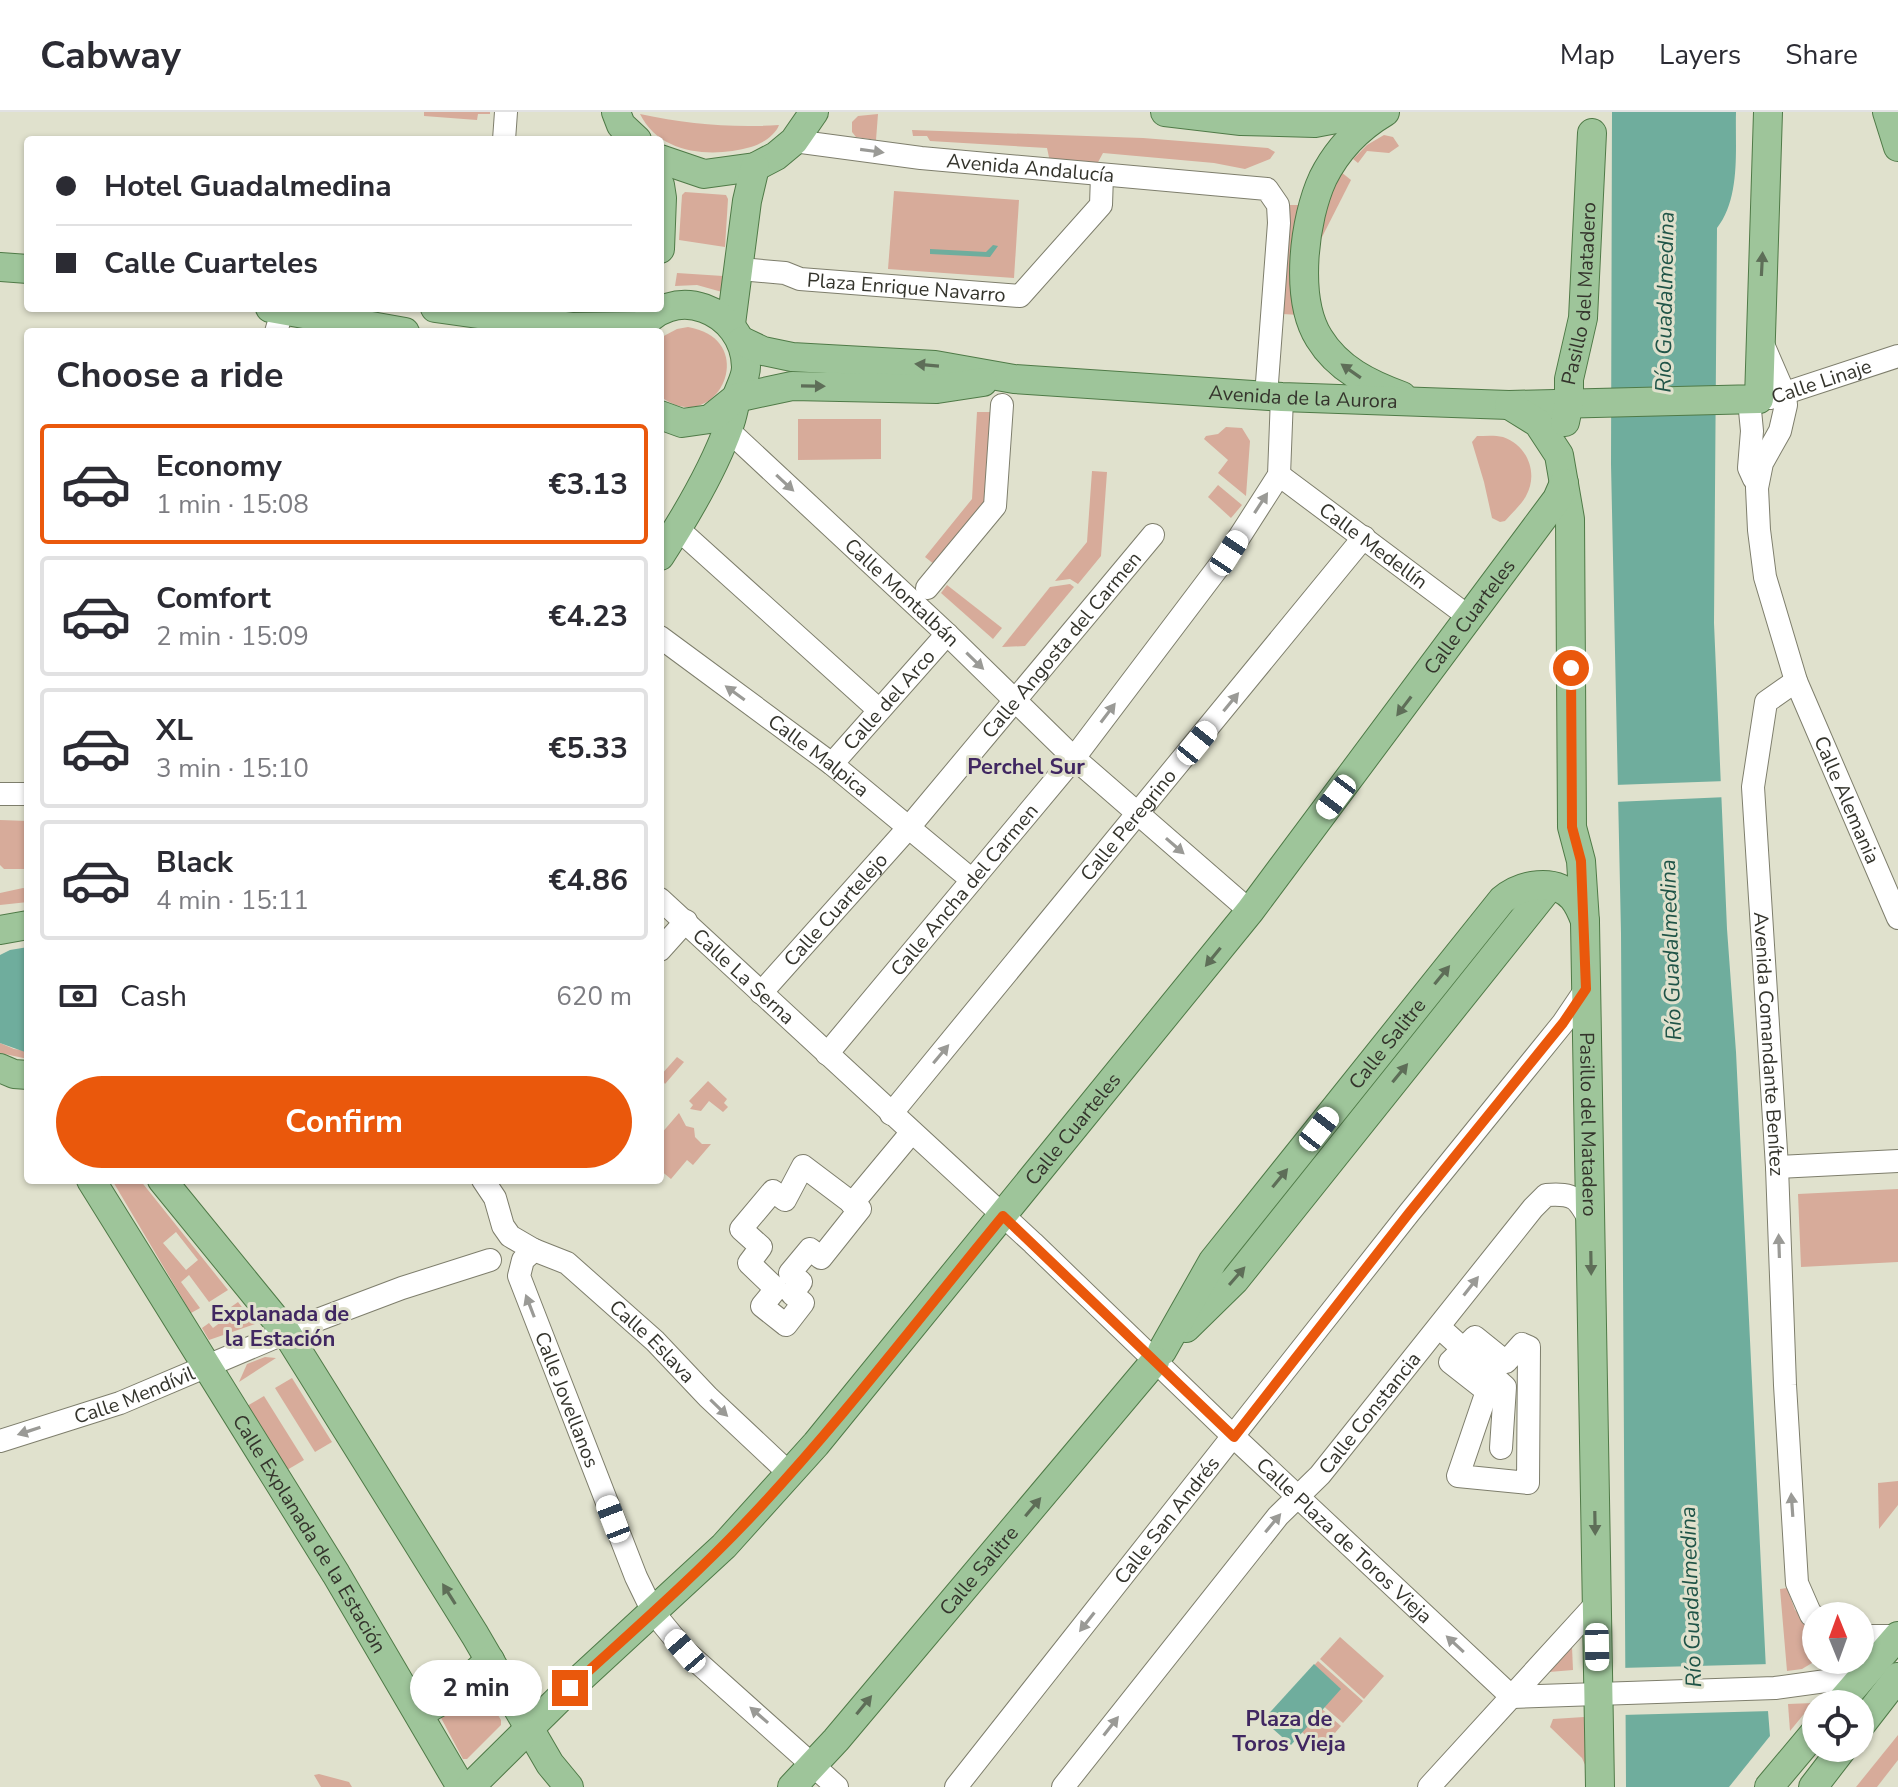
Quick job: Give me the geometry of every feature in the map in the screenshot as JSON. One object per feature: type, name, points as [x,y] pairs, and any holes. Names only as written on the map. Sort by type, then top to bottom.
[{"type":"main road","points":[[616,112],[621,125],[633,136]]},
{"type":"main road","points":[[664,160],[704,174],[755,167],[776,156],[794,141],[814,112]]},
{"type":"main road","points":[[1165,112],[1241,121],[1315,123],[1373,112]]},
{"type":"main road","points":[[1385,112],[1357,131],[1323,178],[1306,247],[1306,305],[1319,338],[1345,368],[1375,385],[1422,402]]},
{"type":"main road","points":[[1752,399],[1762,342],[1768,112]]},
{"type":"main road","points":[[1887,112],[1898,147]]},
{"type":"main road","name":"Pasillo del Matadero","points":[[1592,133],[1583,318],[1569,379],[1569,403],[1559,455],[1570,533],[1572,827],[1581,861],[1585,922],[1596,1604],[1603,1692],[1600,1787]]},
{"type":"main road","points":[[664,550],[678,529],[719,424],[736,398],[747,370],[737,332],[747,201],[755,167]]},
{"type":"main road","points":[[0,250],[24,252]]},
{"type":"main road","points":[[0,267],[24,269]]},
{"type":"main road","name":"Avenida de la Aurora","points":[[664,312],[673,307],[694,305],[715,311],[763,351],[792,357],[935,365],[1003,392]]},
{"type":"main road","points":[[492,312],[573,327],[647,320]]},
{"type":"main road","points":[[278,314],[377,328]]},
{"type":"main road","points":[[1509,405],[1553,385],[1575,354]]},
{"type":"main road","name":"Avenida de la Aurora","points":[[736,398],[792,386],[1274,396],[1509,405],[1752,399]]},
{"type":"main road","name":"Pasillo del Matadero","points":[[1509,405],[1538,423],[1559,455]]},
{"type":"main road","points":[[664,416],[682,423],[719,424]]},
{"type":"main road","name":"Calle Cuarteles","points":[[470,1787],[724,1546],[790,1474],[1250,911],[1557,499],[1564,483]]},
{"type":"main road","name":"Calle Salitre","points":[[792,1787],[1158,1356],[1213,1261],[1496,908],[1514,891],[1550,886],[1564,890],[1571,896],[1585,922]]},
{"type":"main road","points":[[0,930],[24,926]]},
{"type":"main road","name":"Calle Explanada de la Estación","points":[[93,1184],[420,1713],[461,1787]]},
{"type":"main road","points":[[165,1184],[286,1332],[490,1660],[550,1764],[569,1787]]},
{"type":"main road","points":[[1850,1690],[1898,1636]]},
{"type":"main road","points":[[420,1713],[450,1696],[490,1660]]},
{"type":"main road","points":[[1874,1708],[1898,1677]]},
{"type":"main road","points":[[1769,1787],[1802,1747]]},
{"type":"main road","points":[[1813,1787],[1832,1762]]},
{"type":"street","points":[[504,136],[506,112]]},
{"type":"street","name":"Avenida Andalucía","points":[[794,141],[921,158],[1267,189],[1278,205],[1279,223],[1274,396]]},
{"type":"street","name":"Plaza Enrique Navarro","points":[[740,269],[785,273],[800,279],[1020,296],[1101,205],[1102,175]]},
{"type":"street","name":"Calle Linaje","points":[[1752,399],[1898,356]]},
{"type":"street","points":[[927,588],[995,506],[1003,392]]},
{"type":"street","points":[[1274,396],[1279,475]]},
{"type":"street","points":[[1757,488],[1749,468],[1752,399],[1785,415],[1762,463],[1757,488],[1765,577],[1796,681]]},
{"type":"street","name":"Calle Montalbán","points":[[719,424],[947,634],[1074,758],[1250,911]]},
{"type":"street","points":[[1751,438],[1774,440]]},
{"type":"street","name":"Calle Medellín","points":[[1279,475],[1469,617]]},
{"type":"street","name":"Calle Ancha del Carmen","points":[[827,1054],[1074,758],[1229,553],[1279,475]]},
{"type":"street","points":[[678,529],[879,710]]},
{"type":"street","name":"Calle Angosta del Carmen","points":[[910,826],[1153,535]]},
{"type":"street","name":"Calle Peregrino","points":[[891,1114],[1364,537]]},
{"type":"street","name":"Calle del Arco","points":[[832,764],[947,634]]},
{"type":"street","name":"Calle Malpica","points":[[664,640],[832,764],[972,880]]},
{"type":"street","name":"Calle Alemania","points":[[1796,681],[1898,918]]},
{"type":"street","name":"Avenida Comandante Benítez","points":[[1796,681],[1766,702],[1753,787],[1777,1167],[1785,1385],[1797,1583],[1805,1602]]},
{"type":"street","points":[[0,794],[24,794]]},
{"type":"street","name":"Calle Cuartelejo","points":[[761,993],[910,826]]},
{"type":"street","name":"Calle La Serna","points":[[664,902],[827,1054]]},
{"type":"street","points":[[664,946],[686,921]]},
{"type":"street","name":"Calle San Andrés","points":[[956,1787],[1418,1200],[1563,1023],[1586,989]]},
{"type":"street","name":"Calle Plaza de Toros Vieja","points":[[827,1054],[1158,1356],[1234,1437],[1512,1697]]},
{"type":"street","points":[[852,1204],[911,1133]]},
{"type":"street","points":[[1777,1167],[1898,1161]]},
{"type":"street","points":[[803,1166],[852,1204],[860,1209],[821,1258],[810,1249],[790,1273],[801,1282],[792,1294],[803,1303],[786,1325],[762,1306],[776,1289],[749,1263],[761,1247],[741,1229],[773,1191],[785,1200],[803,1166]]},
{"type":"street","points":[[486,1184],[495,1198],[503,1226],[490,1260],[519,1276],[523,1260],[534,1250]]},
{"type":"street","name":"Calle Constancia","points":[[1063,1787],[1278,1516],[1320,1475],[1533,1208],[1546,1195],[1566,1193],[1579,1201],[1591,1223]]},
{"type":"street","name":"Calle Eslava","points":[[503,1226],[510,1236],[534,1250],[567,1263],[655,1341],[708,1397],[790,1474]]},
{"type":"street","name":"Calle Mendívil","points":[[0,1441],[120,1403],[286,1332],[402,1288],[490,1260]]},
{"type":"street","name":"Calle Jovellanos","points":[[519,1276],[636,1577],[653,1612],[685,1651],[837,1787]]},
{"type":"street","points":[[1439,1327],[1505,1387],[1501,1448]]},
{"type":"street","points":[[1475,1337],[1506,1362],[1522,1344],[1529,1347],[1528,1483],[1458,1476],[1487,1391],[1450,1362],[1462,1351],[1475,1337]]},
{"type":"street","points":[[1429,1787],[1596,1604]]},
{"type":"street","points":[[1874,1636],[1898,1636]]},
{"type":"street","points":[[1512,1697],[1775,1688],[1862,1676]]},
{"type":"shaded area","points":[[424,112],[490,114],[478,114],[477,120],[424,116]]},
{"type":"shaded area","points":[[640,114],[709,124],[779,125],[771,136],[755,146],[720,152],[689,150],[674,145],[649,128]]},
{"type":"shaded area","points":[[878,114],[876,140],[856,137],[852,132],[852,122],[858,116]]},
{"type":"shaded area","points":[[912,130],[1143,138],[1268,148],[1275,152],[1270,159],[1245,169],[1214,163],[1103,153],[1096,166],[1050,162],[1047,148],[930,141],[927,136],[913,136]]},
{"type":"shaded area","points":[[1384,135],[1393,137],[1399,146],[1389,153],[1367,151],[1358,163],[1353,159],[1367,145]]},
{"type":"shaded area","points":[[1341,172],[1351,180],[1320,241],[1330,195]]},
{"type":"shaded area","points":[[894,191],[1019,200],[1014,278],[888,269]]},
{"type":"shaded area","points":[[685,192],[726,195],[725,247],[679,240],[682,195]]},
{"type":"shaded area","points":[[1288,205],[1304,205],[1300,315],[1282,314],[1290,226]]},
{"type":"shaded area","points":[[677,273],[723,276],[722,292],[697,285],[675,286]]},
{"type":"shaded area","points":[[688,327],[711,336],[723,349],[727,366],[723,383],[713,397],[699,406],[680,406],[664,398],[664,336]]},
{"type":"shaded area","points":[[977,412],[994,412],[988,506],[939,568],[925,557],[972,499]]},
{"type":"shaded area","points":[[798,419],[881,419],[881,459],[798,460]]},
{"type":"shaded area","points":[[1226,427],[1242,428],[1250,441],[1246,496],[1218,473],[1228,460],[1204,439]]},
{"type":"shaded area","points":[[1477,436],[1500,436],[1511,441],[1524,453],[1531,469],[1526,496],[1505,521],[1492,518],[1472,442]]},
{"type":"shaded area","points":[[1092,471],[1107,472],[1101,556],[1078,584],[1070,579],[1055,581],[1087,542]]},
{"type":"shaded area","points":[[1218,485],[1242,505],[1231,518],[1208,497]]},
{"type":"shaded area","points":[[1070,584],[1074,587],[1025,646],[1002,647],[1050,587]]},
{"type":"shaded area","points":[[947,585],[1002,628],[993,639],[941,593]]},
{"type":"shaded area","points":[[0,820],[24,821],[24,869],[4,869],[0,865]]},
{"type":"shaded area","points":[[24,888],[24,902],[0,905],[0,893]]},
{"type":"shaded area","points":[[0,1043],[24,1050],[24,1058],[0,1053]]},
{"type":"shaded area","points":[[677,1057],[684,1062],[665,1084],[664,1072]]},
{"type":"shaded area","points":[[708,1081],[727,1099],[724,1103],[728,1107],[723,1112],[709,1101],[701,1111],[690,1109],[693,1105],[689,1101]]},
{"type":"shaded area","points":[[679,1113],[686,1126],[694,1128],[695,1137],[702,1144],[711,1144],[693,1165],[687,1160],[671,1179],[664,1173],[664,1130]]},
{"type":"shaded area","points":[[114,1184],[143,1184],[228,1290],[209,1302],[189,1275],[181,1282],[200,1308],[191,1313]],"holes":[[[176,1232],[198,1260],[186,1270],[163,1243]]]},
{"type":"shaded area","points":[[1898,1189],[1898,1262],[1801,1267],[1798,1194]]},
{"type":"shaded area","points":[[238,1302],[255,1324],[209,1340],[202,1328],[209,1323],[213,1328],[234,1312],[231,1307]]},
{"type":"shaded area","points":[[265,1357],[276,1358],[239,1382],[247,1364]]},
{"type":"shaded area","points":[[292,1378],[332,1442],[315,1452],[275,1388]]},
{"type":"shaded area","points":[[264,1396],[304,1460],[287,1470],[247,1406]]},
{"type":"shaded area","points":[[1898,1481],[1898,1505],[1879,1529],[1878,1483]]},
{"type":"shaded area","points":[[1787,1588],[1795,1610],[1802,1616],[1802,1669],[1787,1671],[1780,1589]]},
{"type":"shaded area","points":[[1340,1637],[1384,1676],[1364,1699],[1320,1659]]},
{"type":"shaded area","points":[[1572,1647],[1573,1670],[1549,1672]]},
{"type":"shaded area","points":[[1318,1661],[1363,1701],[1343,1723],[1298,1684]]},
{"type":"shaded area","points":[[480,1686],[501,1725],[467,1759],[463,1759],[440,1716],[470,1699]]},
{"type":"shaded area","points":[[1296,1686],[1341,1726],[1321,1749],[1276,1709]]},
{"type":"shaded area","points":[[1802,1703],[1802,1716],[1790,1731],[1788,1704]]},
{"type":"shaded area","points":[[1584,1717],[1589,1740],[1586,1767],[1582,1758],[1550,1727],[1553,1719]]},
{"type":"shaded area","points":[[1898,1735],[1898,1760],[1877,1787],[1856,1787]]},
{"type":"shaded area","points":[[314,1775],[349,1782],[352,1787],[321,1787]]},
{"type":"water","name":"Río Guadalmedina","points":[[1612,112],[1736,112],[1733,187],[1725,216],[1717,228],[1714,623],[1727,929],[1774,1787],[1626,1787],[1621,933],[1611,464]]},
{"type":"water","points":[[993,245],[998,246],[990,257],[930,254],[930,249],[986,252]]},
{"type":"water","points":[[24,948],[24,1052],[0,1043],[0,955]]},
{"type":"water","points":[[1314,1664],[1341,1689],[1291,1745],[1263,1720]]},
{"type":"pier","points":[[1726,781],[1727,797],[1614,802],[1614,785]]},
{"type":"pier","points":[[1771,1664],[1772,1711],[1621,1715],[1620,1668]]},
{"type":"pier","points":[[1774,1731],[1778,1787],[1729,1787]]},
{"type":"district","name":"Perchel Sur","points":[[1026,767]]},
{"type":"district","name":"Explanada de la Estación","points":[[280,1326]]},
{"type":"district","name":"Plaza de Toros Vieja","points":[[1289,1732]]},
{"type":"route","points":[[570,1688],[724,1546],[749,1519],[816,1444],[1003,1216],[1234,1437],[1563,1023],[1586,989],[1581,861],[1572,827],[1571,668]]}]
